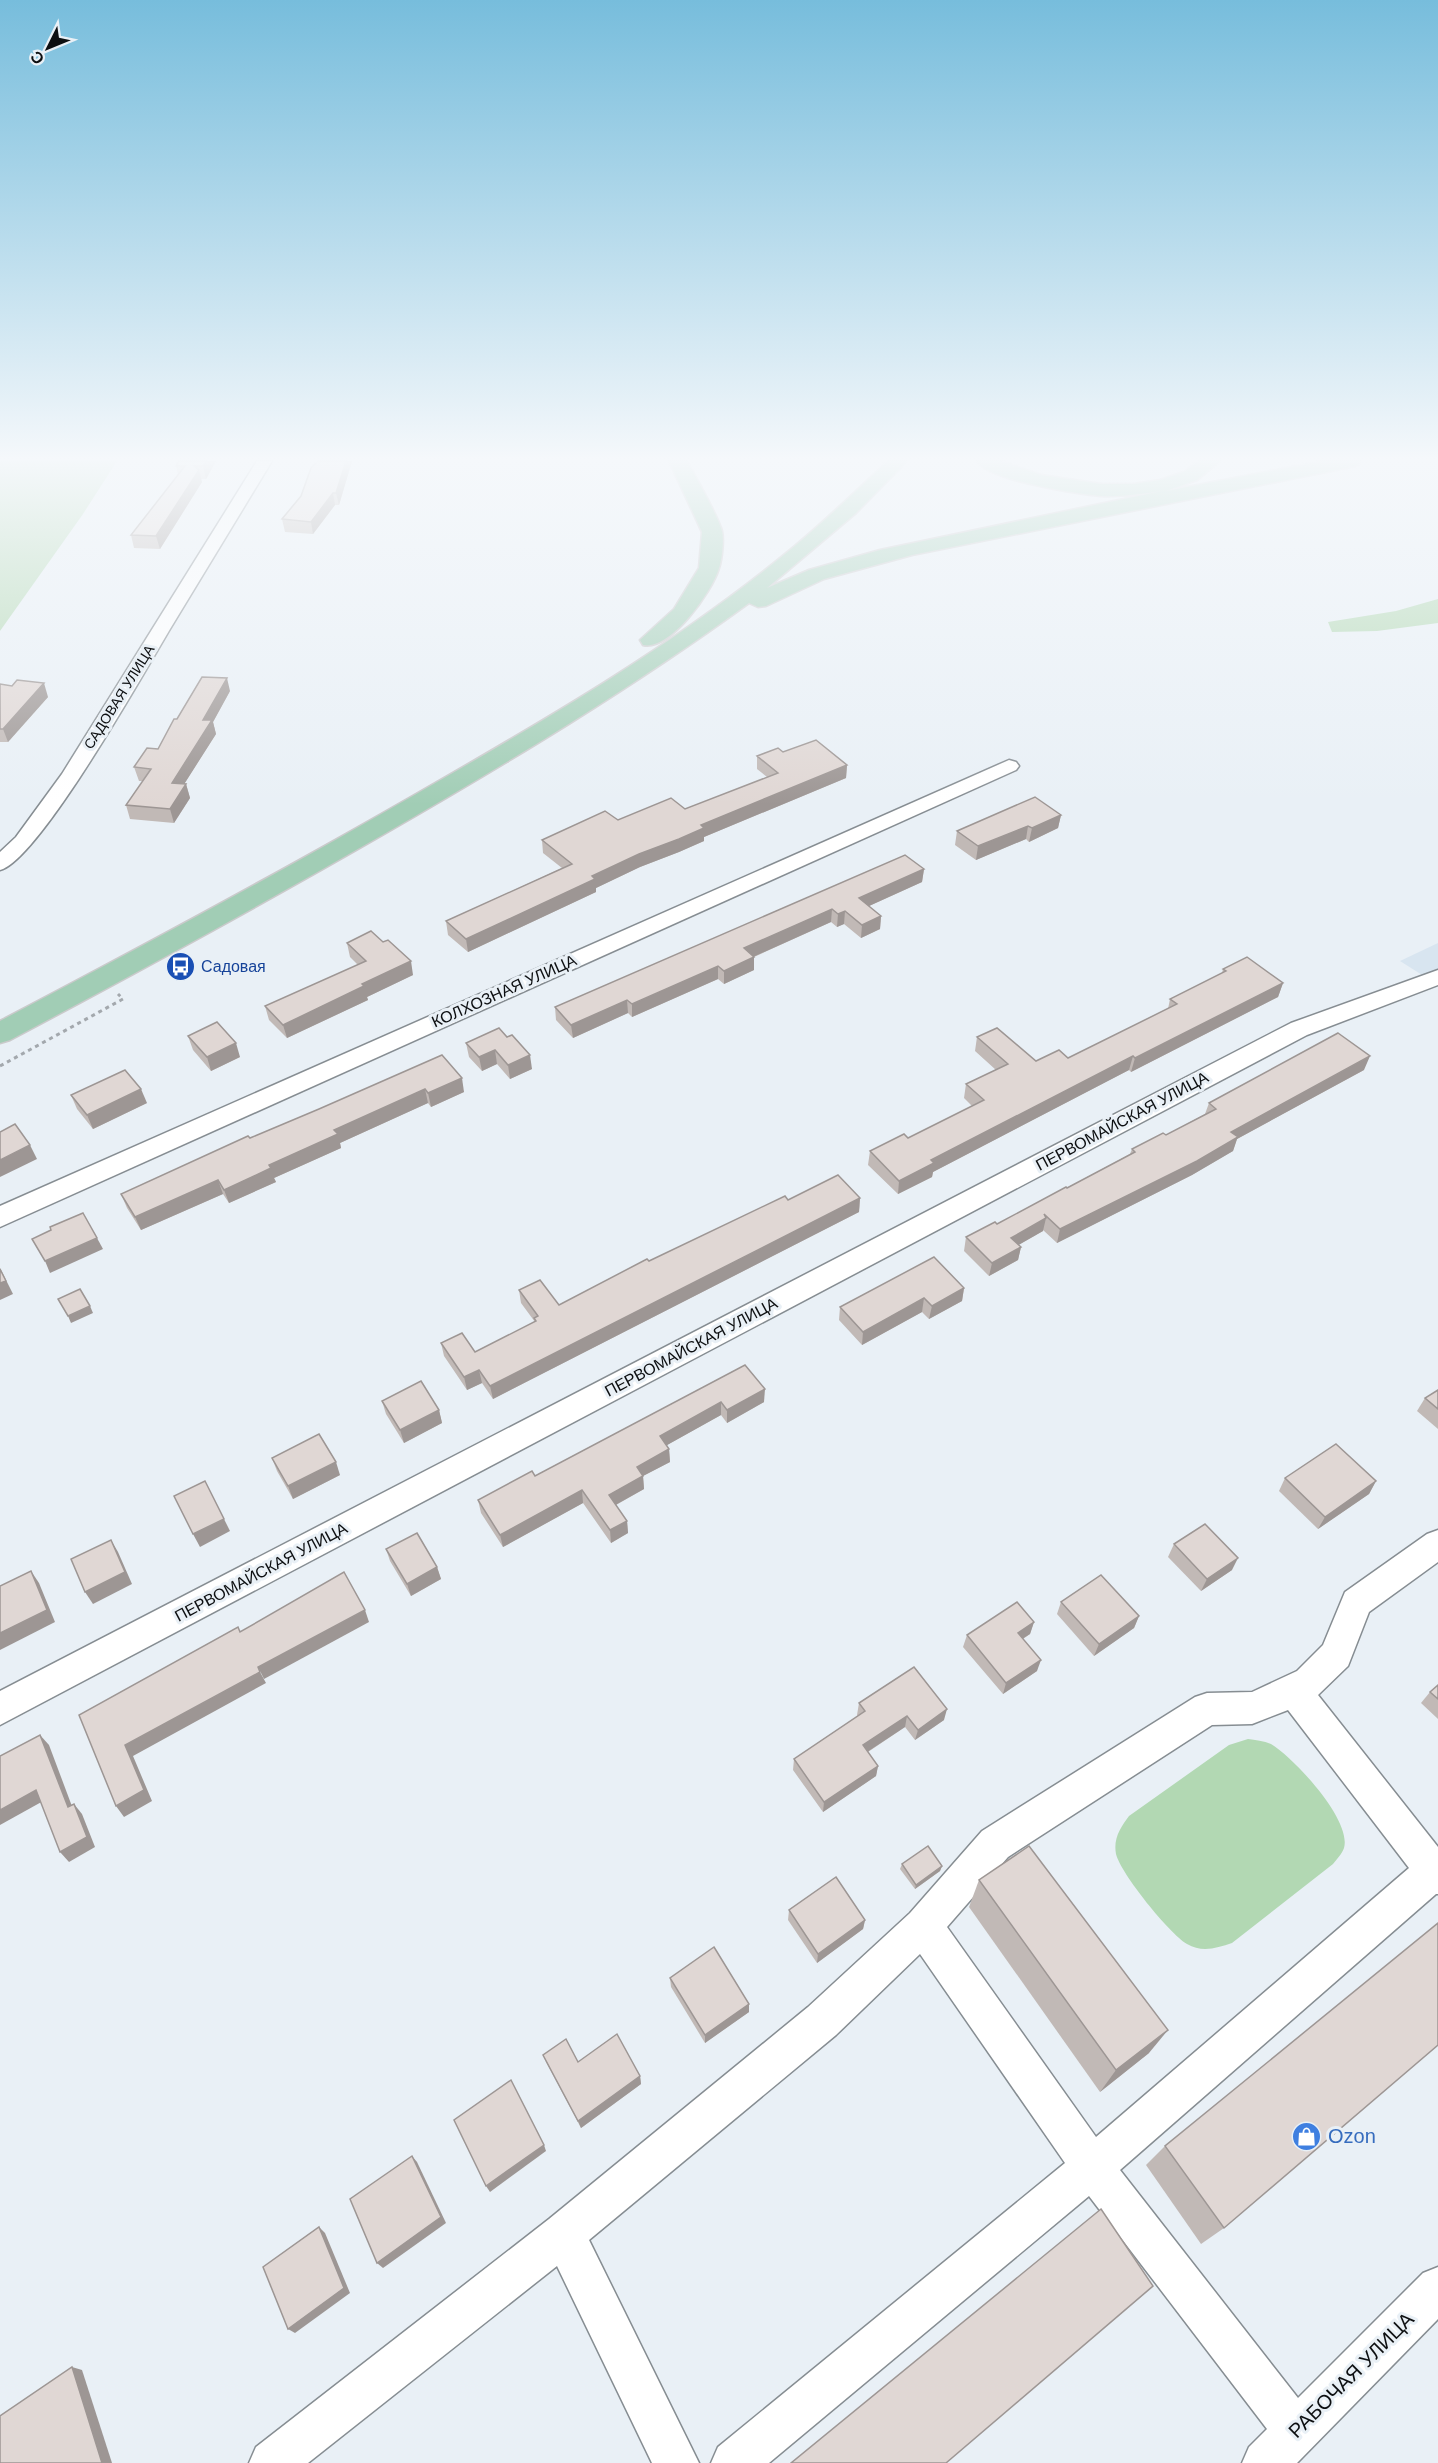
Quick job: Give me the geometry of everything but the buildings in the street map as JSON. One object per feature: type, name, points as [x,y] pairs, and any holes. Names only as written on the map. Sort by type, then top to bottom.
[{"type":"main road","points":[[539,734],[683,613],[704,576]]},
{"type":"main road","points":[[0,1033],[320,861],[539,734],[727,610],[770,576]]},
{"type":"main road","points":[[589,702],[650,668],[760,599],[819,576]]},
{"type":"street","name":"САДОВАЯ УЛИЦА","points":[[0,864],[22,840],[70,776],[193,576]]},
{"type":"street","name":"КОЛХОЗНАЯ УЛИЦА","points":[[0,1217],[1009,766]]},
{"type":"street","name":"ПЕРВОМАЙСКАЯ УЛИЦА","points":[[0,1709],[1299,1029],[1438,977]]},
{"type":"street","points":[[272,2463],[564,2234],[822,2021],[923,1926],[995,1845],[1207,1709],[1252,1708],[1294,1691],[1309,1682],[1336,1655],[1357,1602],[1438,1544]]},
{"type":"street","points":[[734,2463],[1092,2167],[1436,1873],[1294,1691]]},
{"type":"street","points":[[923,1926],[1092,2167],[1296,2431]]},
{"type":"street","points":[[564,2234],[676,2463]]},
{"type":"street","name":"РАБОЧАЯ УЛИЦА","points":[[1265,2463],[1438,2288]]},
{"type":"path","points":[[0,1066],[123,999]]},
{"type":"shaded area","points":[[1438,943],[1438,985],[1400,961]]},
{"type":"green space","points":[[0,576],[39,576],[0,631]]},
{"type":"green space","points":[[1438,599],[1438,623],[1377,631],[1332,632],[1328,622],[1396,611]]},
{"type":"green space","points":[[1248,1739],[1271,1744],[1306,1776],[1330,1806],[1339,1822],[1344,1836],[1344,1848],[1333,1864],[1232,1943],[1215,1948],[1193,1947],[1169,1928],[1136,1888],[1116,1854],[1117,1838],[1129,1816],[1229,1745]]},
{"type":"place","name":"Садовая","points":[[180,966]]},
{"type":"place","name":"Ozon","points":[[1307,2136]]}]
